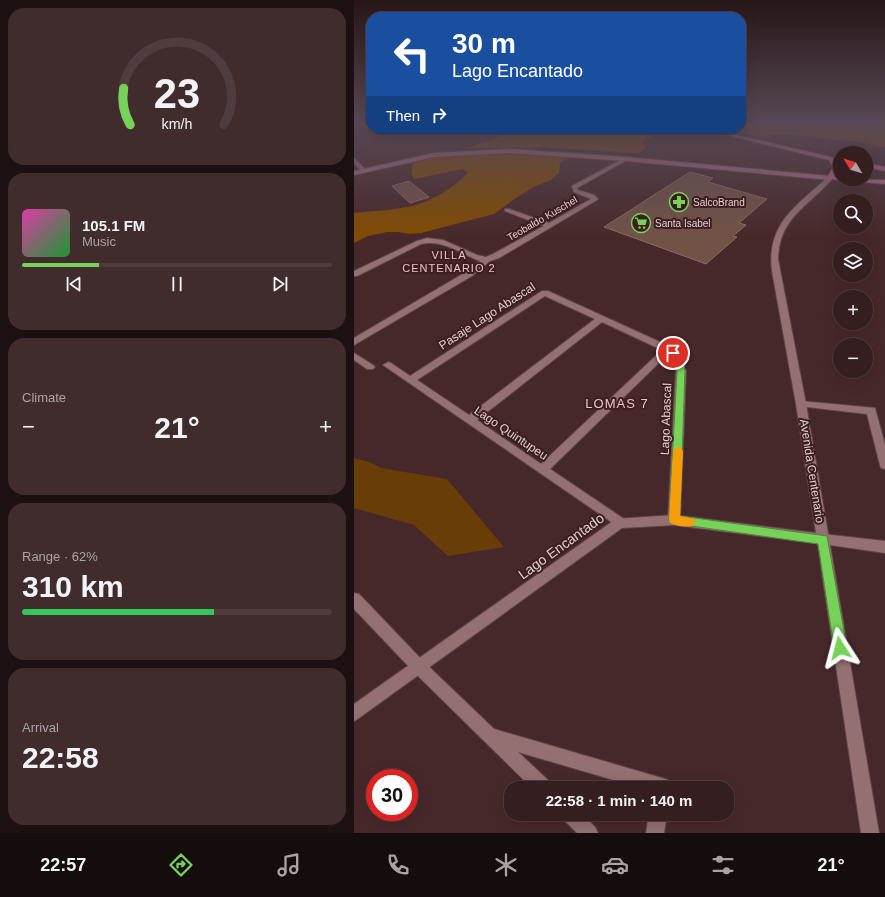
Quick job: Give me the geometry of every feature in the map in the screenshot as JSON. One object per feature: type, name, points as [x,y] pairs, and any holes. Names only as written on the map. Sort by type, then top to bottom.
[{"type":"main road","points":[[354,173],[408,161]]},
{"type":"main road","points":[[646,161],[833,178]]},
{"type":"main road","points":[[830,178],[836,167],[832,161]]},
{"type":"main road","points":[[873,166],[885,169]]},
{"type":"main road","points":[[873,181],[885,182]]},
{"type":"street","points":[[355,161],[364,171]]},
{"type":"street","name":"Teobaldo Kuschel","points":[[354,342],[469,274],[487,259],[595,199],[592,196],[576,191],[574,187],[623,161]]},
{"type":"street","name":"Avenida Centenario","points":[[830,178],[784,223],[779,231],[774,250],[776,272],[801,404],[870,833]]},
{"type":"street","points":[[507,210],[549,225]]},
{"type":"street","points":[[354,274],[428,239],[436,240],[478,257],[487,259]]},
{"type":"street","name":"Pasaje Lago Abascal","points":[[410,380],[546,293],[602,318]]},
{"type":"street","points":[[470,420],[602,318],[668,349],[542,470]]},
{"type":"street","name":"Lago Abascal","points":[[668,349],[676,358],[681,371],[674,520]]},
{"type":"street","points":[[354,356],[370,367]]},
{"type":"street","name":"Lago Quintupeu","points":[[388,365],[620,523]]},
{"type":"street","points":[[801,404],[871,411],[885,465]]},
{"type":"street","name":"Lago Encantado","points":[[354,713],[620,523],[674,520],[885,547]]},
{"type":"street","points":[[354,599],[419,667],[537,781]]},
{"type":"street","points":[[490,735],[645,781]]},
{"type":"street","points":[[577,821],[590,833]]},
{"type":"street","points":[[655,833],[657,821]]},
{"type":"shaded area","points":[[420,161],[562,161],[560,163],[559,173],[551,180],[533,187],[494,214],[421,233],[408,234],[387,232],[368,236],[354,243],[354,213],[416,205],[444,192],[468,173],[463,169],[414,179],[411,173],[413,163]]},
{"type":"shaded area","points":[[354,458],[369,462],[381,468],[447,479],[504,547],[448,556],[414,525],[354,508]]},
{"type":"building","points":[[690,172],[713,178],[708,182],[767,199],[739,223],[746,225],[733,236],[737,237],[706,264],[604,227]]},
{"type":"building","points":[[409,181],[429,197],[410,203],[392,186]]},
{"type":"slow traffic","points":[[678,451],[674,520],[690,522]]},
{"type":"place","name":"SalcoBrand","points":[[679,202]]},
{"type":"place","name":"Santa Isabel","points":[[641,223]]},
{"type":"district","name":"VILLA CENTENARIO 2","points":[[449,261]]},
{"type":"district","name":"LOMAS 7","points":[[617,403]]},
{"type":"route","points":[[673,353],[680,364],[681,371],[674,520],[823,539],[840,648]]}]
